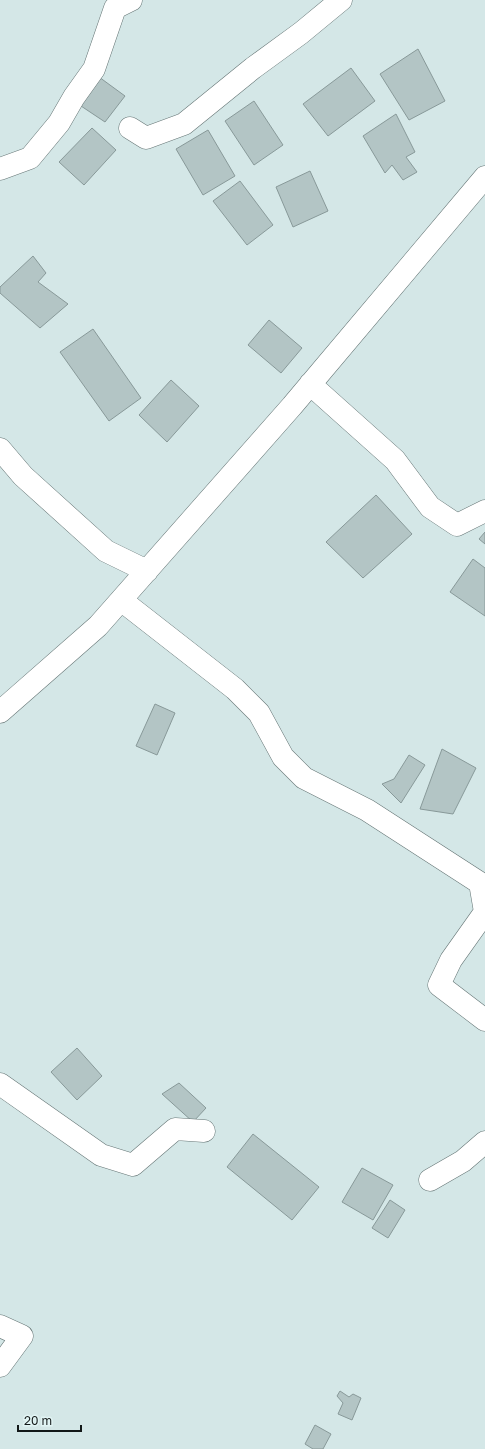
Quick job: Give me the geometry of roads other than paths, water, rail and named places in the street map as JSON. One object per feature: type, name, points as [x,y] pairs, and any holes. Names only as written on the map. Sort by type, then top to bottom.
[{"type":"street","points":[[0,169],[30,158],[51,133],[94,69],[115,8],[131,0]]},
{"type":"street","points":[[130,128],[146,138],[184,124],[253,68],[301,33],[340,0]]},
{"type":"street","points":[[0,712],[98,626],[483,185]]},
{"type":"street","points":[[310,384],[395,460],[430,507],[457,526],[485,511]]},
{"type":"street","points":[[0,449],[22,476],[106,551],[147,571]]},
{"type":"street","points":[[121,600],[234,689],[254,708],[259,713],[284,757],[304,778],[367,810],[480,883],[485,912],[451,960],[439,985],[485,1020]]},
{"type":"street","points":[[0,1084],[101,1155],[133,1165],[175,1129],[204,1131]]},
{"type":"street","points":[[430,1180],[462,1161],[485,1142]]},
{"type":"street","points":[[0,1326],[22,1336],[0,1366]]}]
